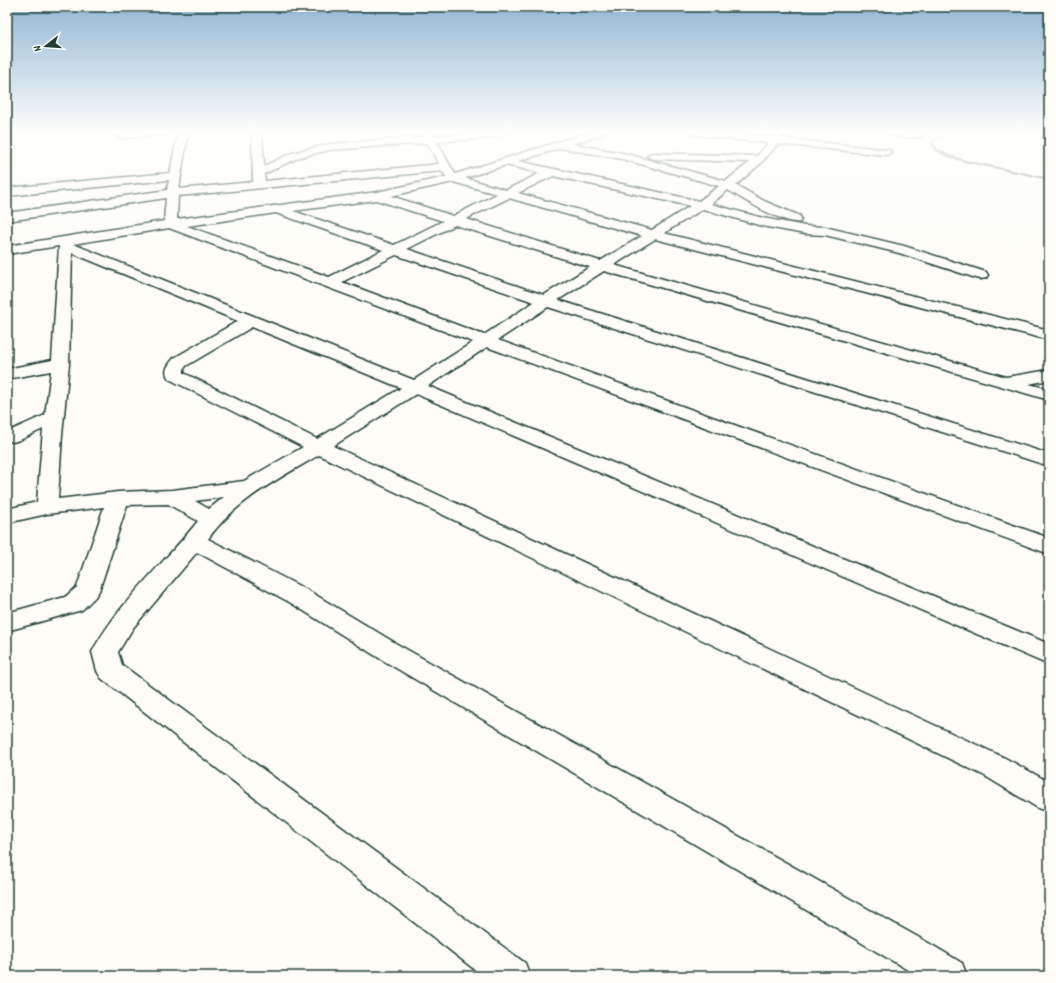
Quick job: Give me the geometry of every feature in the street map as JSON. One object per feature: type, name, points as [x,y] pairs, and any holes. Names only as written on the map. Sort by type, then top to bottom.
[{"type":"street","points":[[170,224],[175,178]]},
{"type":"street","points":[[260,178],[259,184],[270,211]]},
{"type":"street","points":[[7,192],[174,184],[259,184],[291,178]]},
{"type":"street","points":[[341,178],[349,201]]},
{"type":"street","points":[[7,250],[66,243],[170,224],[349,201],[412,189],[438,178]]},
{"type":"street","points":[[463,178],[508,194],[655,235],[1049,335]]},
{"type":"street","points":[[330,282],[540,178]]},
{"type":"street","points":[[578,178],[701,205],[762,222],[805,230],[825,231]]},
{"type":"street","points":[[702,178],[728,185],[760,204],[825,231],[904,250],[981,275]]},
{"type":"street","points":[[512,976],[110,671],[105,652],[124,621],[194,541],[211,519],[249,487],[318,447],[415,387],[601,266],[655,235],[701,205],[737,178]]},
{"type":"street","points":[[7,217],[174,184]]},
{"type":"street","points":[[377,196],[601,266],[1004,382],[1044,385]]},
{"type":"street","points":[[270,211],[394,249],[546,301],[1049,460]]},
{"type":"street","points":[[170,224],[1049,546]]},
{"type":"street","points":[[66,243],[415,387],[1049,655]]},
{"type":"street","points":[[46,507],[60,364],[66,243]]},
{"type":"street","points":[[252,320],[180,362],[175,368],[175,375],[318,447],[995,767],[1049,798]]},
{"type":"street","points":[[7,374],[60,364]]},
{"type":"street","points":[[10,437],[55,416]]},
{"type":"street","points":[[10,437],[52,435]]},
{"type":"street","points":[[7,516],[46,507],[118,499],[172,497],[249,487]]},
{"type":"street","points":[[172,497],[211,519]]},
{"type":"street","points":[[7,622],[73,604],[87,591],[118,499]]},
{"type":"street","points":[[194,541],[300,597],[388,651],[900,945],[949,976]]},
{"type":"waterway","points":[[1045,178],[1049,179]]}]
